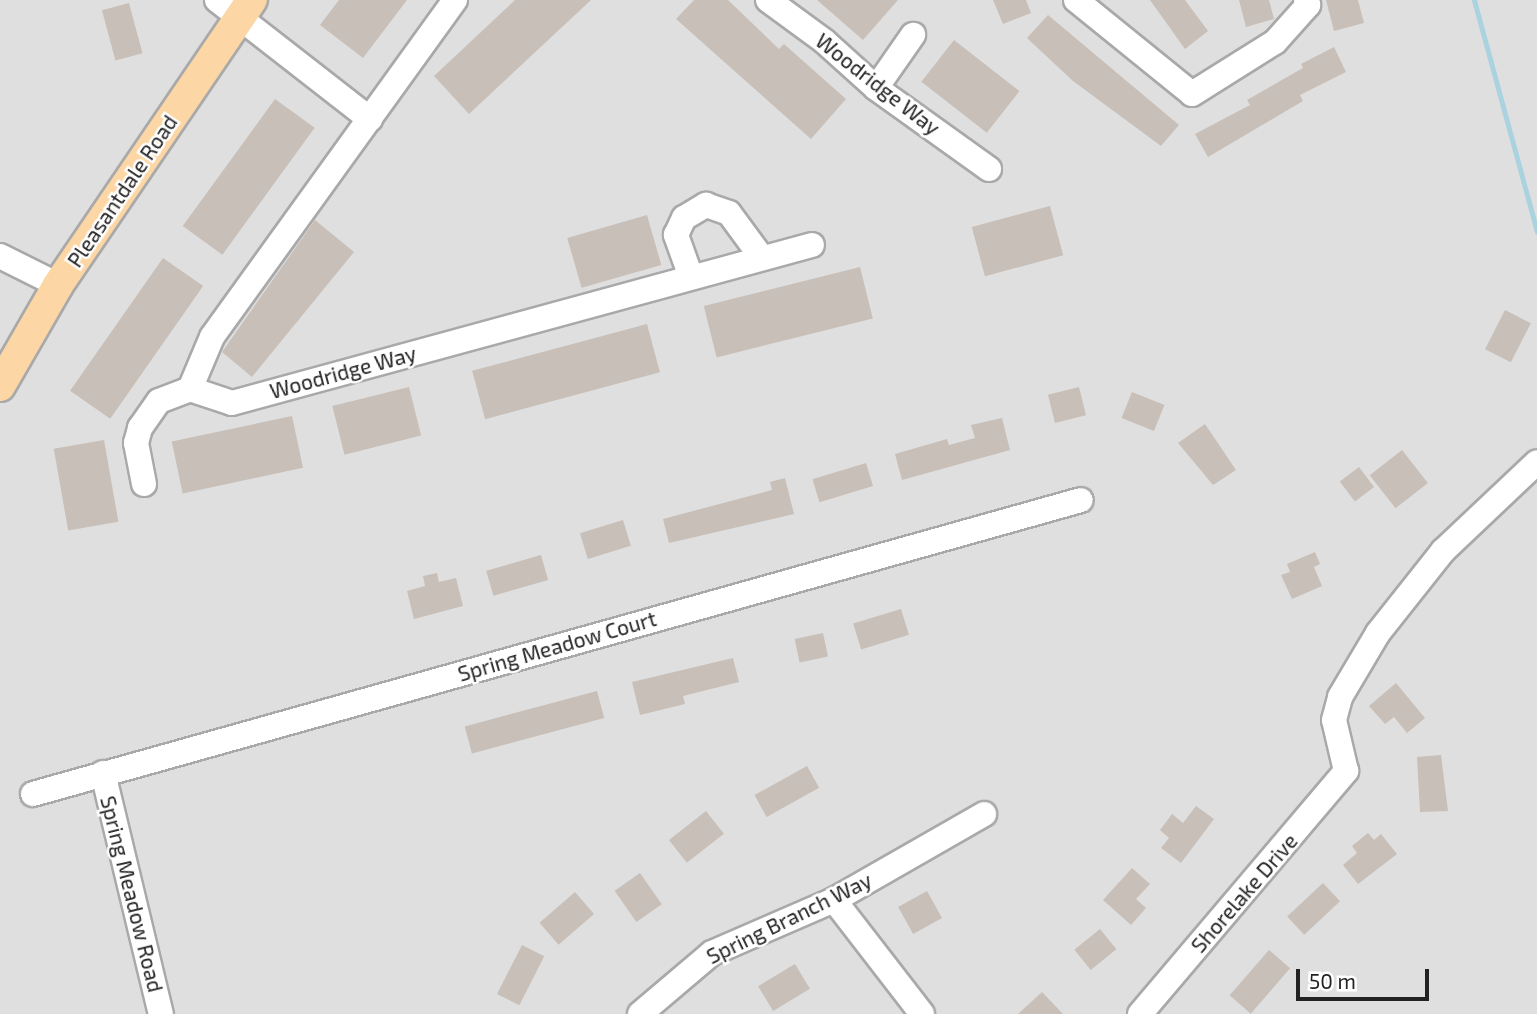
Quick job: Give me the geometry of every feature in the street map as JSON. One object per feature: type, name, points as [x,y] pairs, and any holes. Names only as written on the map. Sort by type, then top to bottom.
[{"type":"main road","name":"Pleasantdale Road","points":[[0,386],[58,285],[236,6]]},
{"type":"street","points":[[144,484],[136,443],[140,428],[159,401],[190,389],[212,337],[455,0]]},
{"type":"street","name":"Woodridge Way","points":[[768,0],[824,41],[876,88],[989,169]]},
{"type":"street","points":[[1076,0],[1192,94],[1275,43],[1308,5],[1306,0]]},
{"type":"street","points":[[236,6],[370,119]]},
{"type":"street","points":[[876,88],[913,34]]},
{"type":"street","points":[[691,277],[676,236],[684,218],[706,205],[729,213],[762,258]]},
{"type":"street","name":"Woodridge Way","points":[[190,389],[232,403],[813,245]]},
{"type":"street","points":[[0,256],[58,285]]},
{"type":"street","name":"Shorelake Drive","points":[[1140,1014],[1346,771],[1334,720],[1352,674],[1378,633],[1443,551],[1537,462]]},
{"type":"street","name":"Spring Meadow Court","points":[[33,794],[1081,500]]},
{"type":"street","name":"Spring Meadow Road","points":[[103,774],[161,1014]]},
{"type":"street","name":"Spring Branch Way","points":[[640,1014],[712,953],[834,900],[984,814]]},
{"type":"street","points":[[834,900],[922,1014]]},
{"type":"shaded area","points":[[0,0],[1537,0],[1537,1014],[0,1014]]},
{"type":"building","points":[[339,0],[407,0],[363,58],[320,25]]},
{"type":"building","points":[[515,0],[591,0],[469,114],[434,76]]},
{"type":"building","points":[[694,0],[728,0],[779,49],[784,44],[846,99],[811,139],[676,19]]},
{"type":"building","points":[[817,0],[898,0],[863,40]]},
{"type":"building","points":[[993,0],[1026,0],[1031,13],[1003,24]]},
{"type":"building","points":[[1150,0],[1185,0],[1208,31],[1185,49]]},
{"type":"building","points":[[1239,0],[1269,0],[1274,19],[1246,27]]},
{"type":"building","points":[[1326,0],[1358,0],[1364,23],[1334,31]]},
{"type":"building","points":[[129,3],[142,53],[115,60],[102,10]]},
{"type":"building","points":[[1048,15],[1179,125],[1161,146],[1073,81],[1027,38]]},
{"type":"building","points":[[954,40],[1019,91],[987,133],[921,82]]},
{"type":"building","points":[[1334,47],[1346,72],[1300,95],[1303,101],[1208,157],[1195,134],[1250,105],[1247,100],[1303,68],[1301,64]]},
{"type":"building","points":[[275,99],[315,128],[222,255],[183,226]]},
{"type":"building","points":[[1050,206],[1063,255],[985,276],[972,227]]},
{"type":"building","points":[[647,215],[661,265],[582,288],[567,238]]},
{"type":"building","points":[[315,220],[354,252],[252,377],[222,352]]},
{"type":"building","points":[[163,258],[203,286],[110,419],[70,391]]},
{"type":"building","points":[[860,267],[873,318],[717,357],[704,306]]},
{"type":"building","points":[[1505,310],[1531,323],[1511,362],[1485,349]]},
{"type":"building","points":[[647,324],[660,372],[485,419],[472,371]]},
{"type":"building","points":[[409,387],[421,436],[344,455],[332,406]]},
{"type":"building","points":[[1079,387],[1086,415],[1055,423],[1048,395]]},
{"type":"building","points":[[1132,392],[1164,405],[1154,431],[1122,418]]},
{"type":"building","points":[[292,416],[303,468],[183,493],[172,442]]},
{"type":"building","points":[[1002,418],[1010,450],[902,480],[895,454],[947,439],[949,445],[975,438],[971,425]]},
{"type":"building","points":[[1205,424],[1236,470],[1213,485],[1178,443]]},
{"type":"building","points":[[104,440],[118,522],[68,531],[54,449]]},
{"type":"building","points":[[1402,450],[1428,483],[1396,508],[1370,475]]},
{"type":"building","points":[[866,463],[873,486],[819,502],[812,479]]},
{"type":"building","points":[[1359,467],[1374,487],[1355,501],[1340,481]]},
{"type":"building","points":[[785,478],[794,514],[669,543],[663,519],[772,490],[770,482]]},
{"type":"building","points":[[623,520],[631,546],[588,559],[580,533]]},
{"type":"building","points":[[1315,552],[1320,564],[1314,567],[1322,586],[1292,599],[1281,575],[1290,572],[1287,564]]},
{"type":"building","points":[[541,555],[548,580],[493,596],[486,571]]},
{"type":"building","points":[[437,573],[439,582],[456,578],[463,606],[414,619],[407,591],[425,586],[423,576]]},
{"type":"building","points":[[901,609],[909,635],[861,649],[853,624]]},
{"type":"building","points":[[823,633],[828,656],[800,663],[795,639]]},
{"type":"building","points":[[733,658],[739,682],[683,696],[685,704],[640,715],[632,682]]},
{"type":"building","points":[[1396,683],[1425,718],[1407,733],[1394,717],[1385,724],[1369,706]]},
{"type":"building","points":[[597,691],[604,718],[472,754],[465,726]]},
{"type":"building","points":[[1441,755],[1448,811],[1420,812],[1417,757]]},
{"type":"building","points":[[807,766],[819,788],[767,817],[755,795]]},
{"type":"building","points":[[1196,806],[1214,819],[1181,863],[1161,848],[1169,838],[1160,830],[1172,814],[1183,823]]},
{"type":"building","points":[[706,811],[724,834],[687,863],[669,840]]},
{"type":"building","points":[[1368,833],[1374,840],[1381,834],[1397,854],[1358,884],[1343,865],[1357,853],[1352,846]]},
{"type":"building","points":[[1132,868],[1150,884],[1136,899],[1146,908],[1131,925],[1103,900]]},
{"type":"building","points":[[640,873],[662,904],[636,922],[615,891]]},
{"type":"building","points":[[1323,883],[1340,901],[1304,935],[1287,916]]},
{"type":"building","points":[[927,891],[942,918],[913,934],[898,907]]},
{"type":"building","points":[[575,892],[594,914],[559,945],[540,923]]},
{"type":"building","points":[[1100,929],[1116,949],[1091,970],[1074,950]]},
{"type":"building","points":[[522,945],[544,956],[519,1005],[497,994]]},
{"type":"building","points":[[1269,950],[1290,968],[1251,1014],[1230,995]]},
{"type":"building","points":[[795,964],[810,989],[773,1011],[758,986]]},
{"type":"building","points":[[1042,992],[1063,1014],[1018,1014]]},
{"type":"waterway","points":[[1474,0],[1537,232]]}]
